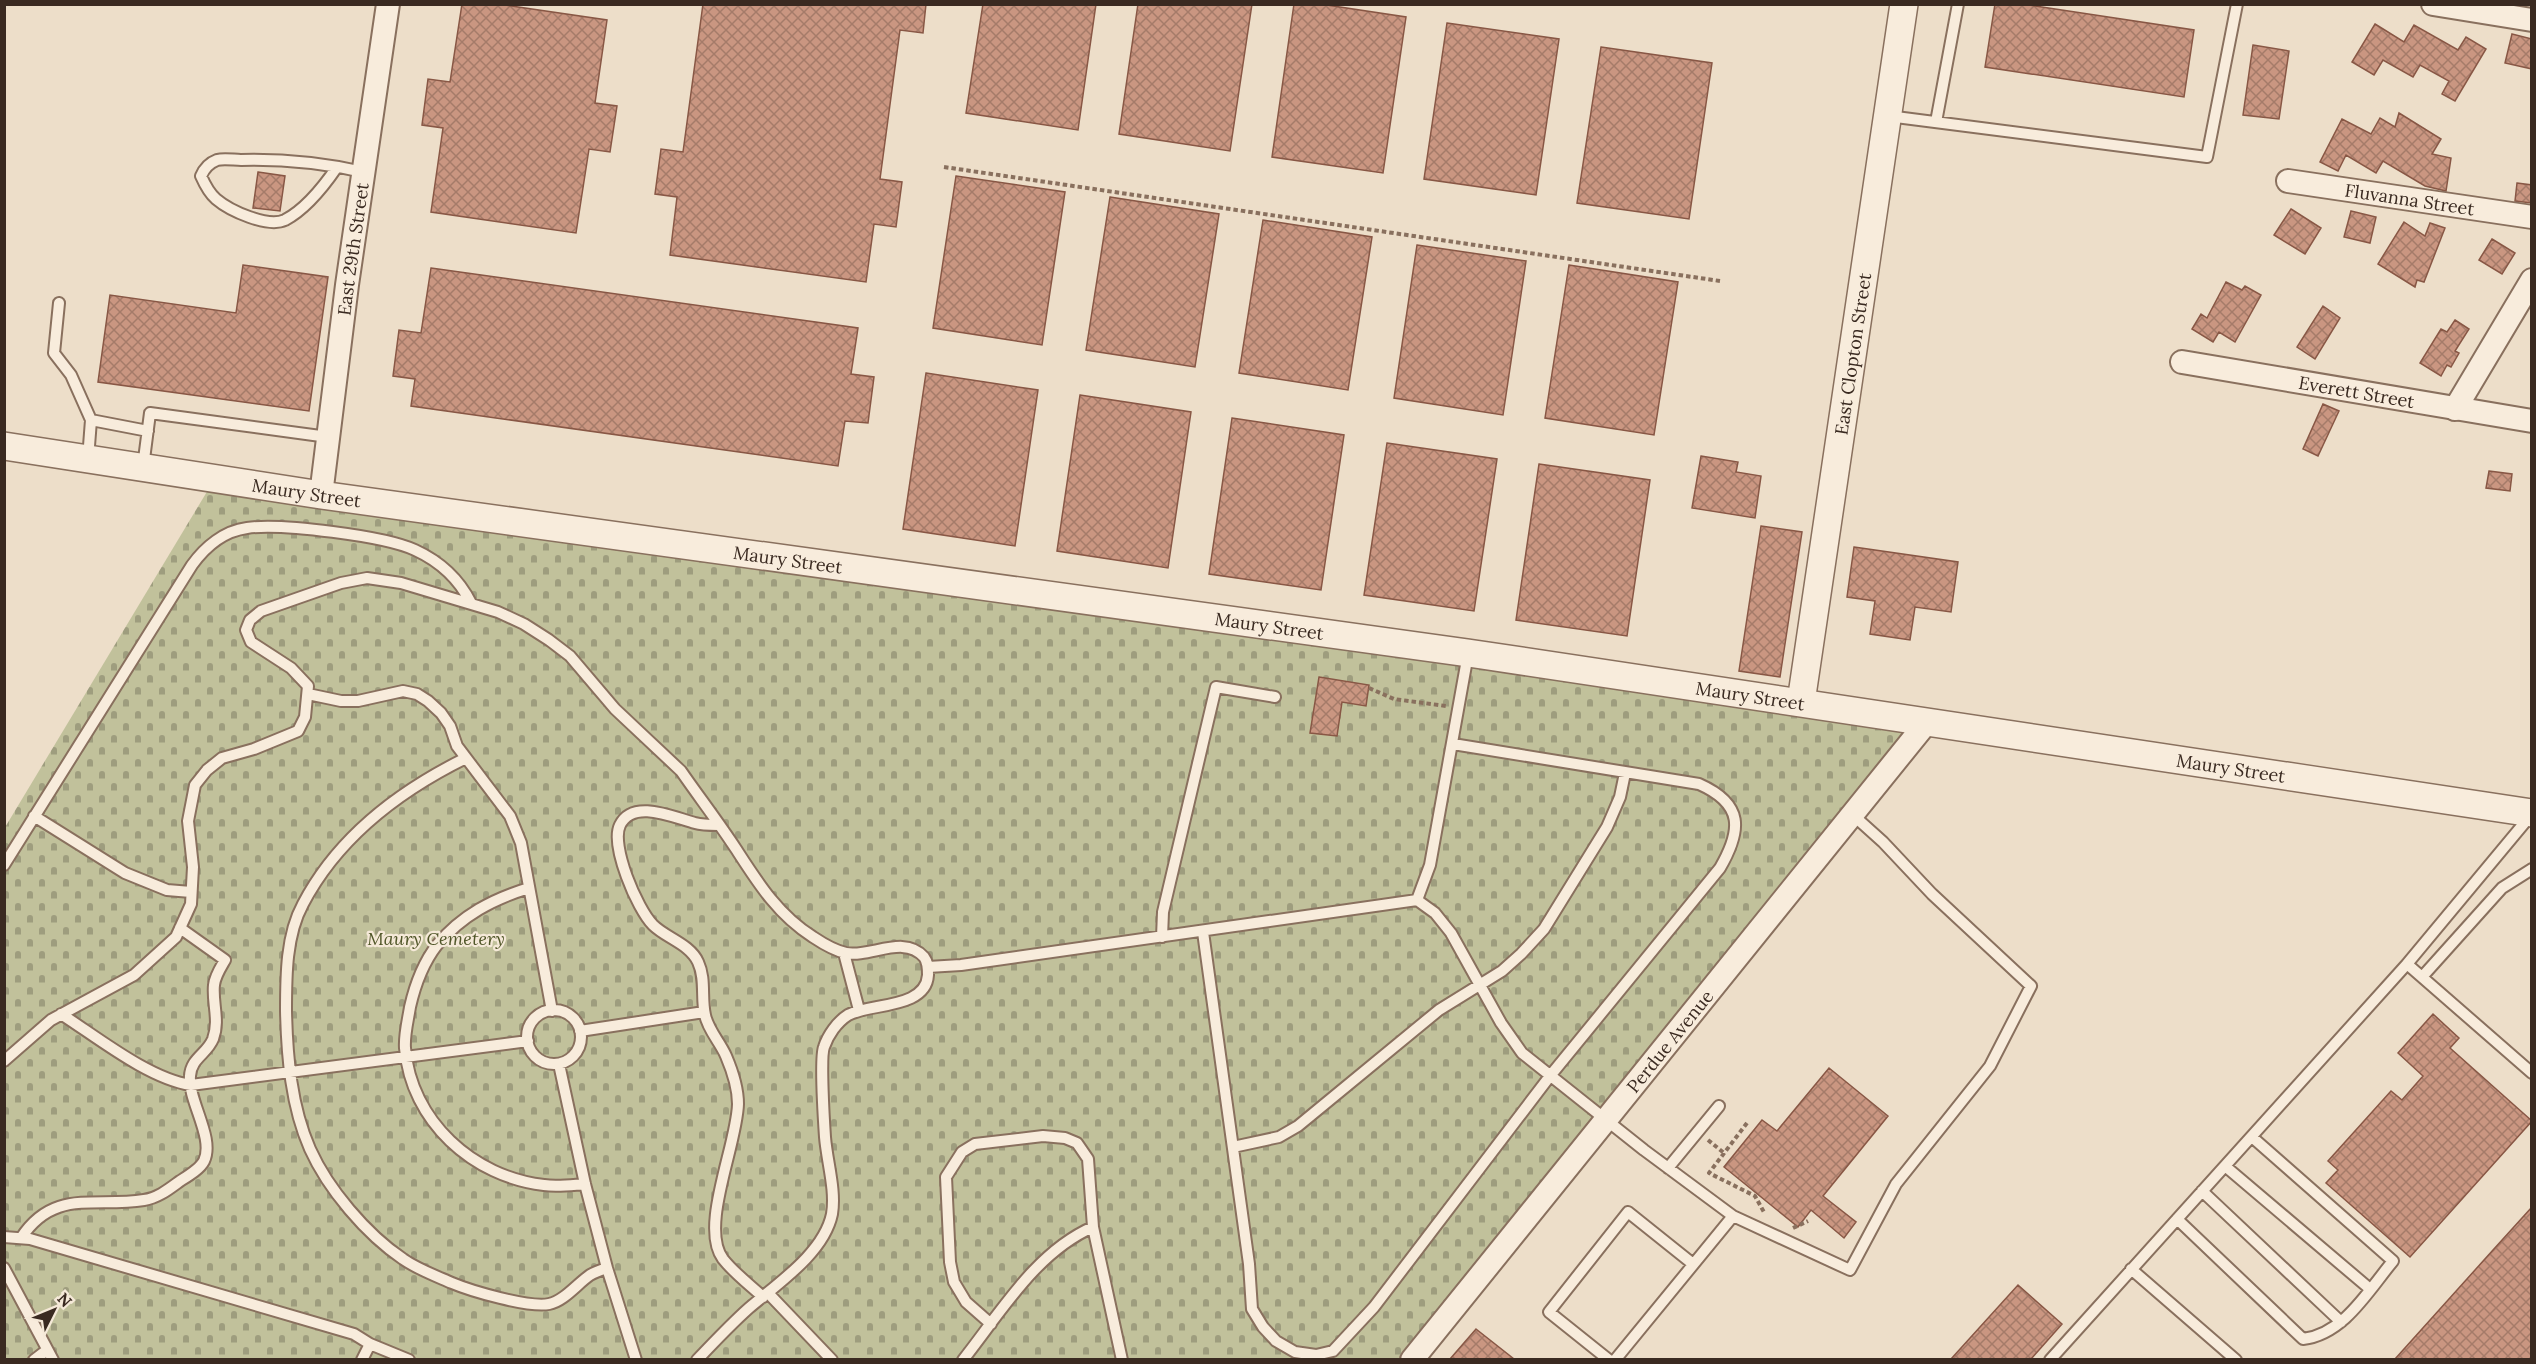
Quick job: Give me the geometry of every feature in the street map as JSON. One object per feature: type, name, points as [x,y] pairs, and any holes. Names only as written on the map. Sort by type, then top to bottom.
[{"type":"street","name":"East 29th Street","points":[[321,495],[363,172],[388,4]]},
{"type":"street","name":"East Clopton Street","points":[[1801,702],[1904,4]]},
{"type":"street","points":[[2433,4],[2532,20]]},
{"type":"street","name":"Fluvanna Street","points":[[2288,181],[2532,217]]},
{"type":"street","points":[[2455,409],[2532,280]]},
{"type":"street","name":"Everett Street","points":[[2182,362],[2532,421]]},
{"type":"street","name":"Maury Street","points":[[4,446],[321,495],[1468,653],[2532,814]]},
{"type":"street","name":"Perdue Avenue","points":[[1412,1359],[1927,722]]},
{"type":"lane","points":[[1936,122],[1958,4]]},
{"type":"lane","points":[[1887,116],[2207,157],[2237,4]]},
{"type":"lane","points":[[338,167],[325,185],[295,213],[276,223],[241,214],[217,200],[208,191],[201,176],[205,168],[218,160],[282,159],[338,167],[363,172]]},
{"type":"lane","points":[[59,303],[54,353],[71,375],[92,420],[87,459]]},
{"type":"lane","points":[[142,468],[150,413],[328,436]]},
{"type":"lane","points":[[92,420],[148,430]]},
{"type":"lane","points":[[4,865],[192,565],[202,551],[229,534],[246,528],[268,527],[359,536],[394,543],[414,549],[433,560],[463,588],[471,603]]},
{"type":"lane","points":[[4,1061],[51,1020],[134,975],[176,937],[191,904],[193,867],[188,821],[195,785],[207,770],[222,758],[254,749],[298,731],[305,717],[308,686],[291,668],[251,642],[246,630],[249,620],[261,611],[341,583],[367,578],[401,583],[471,603],[524,624],[570,656],[615,709],[681,771],[767,897],[787,917],[813,937],[844,953],[863,954],[888,948],[907,947],[924,957],[928,967],[927,980],[915,996],[898,1003],[859,1010],[846,1016],[832,1030],[823,1049],[825,1130],[832,1192],[831,1215],[822,1237],[807,1258],[698,1359]]},
{"type":"lane","points":[[1417,900],[1430,866],[1468,653]]},
{"type":"lane","points":[[1162,937],[1163,912],[1216,687],[1275,697]]},
{"type":"lane","points":[[308,694],[341,701],[358,701],[403,692],[417,694],[441,713],[450,726],[457,746],[510,816],[521,843],[552,1011]]},
{"type":"lane","points":[[1203,932],[1249,1264],[1252,1310],[1276,1341],[1295,1352],[1316,1356],[1333,1351],[1374,1307],[1550,1076],[1720,868],[1732,848],[1737,831],[1734,816],[1727,803],[1716,792],[1699,784],[1453,744]]},
{"type":"lane","points":[[466,758],[420,783],[375,815],[329,862],[301,906],[285,974],[290,1072],[297,1107],[310,1149],[346,1205],[374,1235],[404,1260],[477,1293],[549,1304],[564,1296],[592,1274],[606,1268]]},
{"type":"lane","points":[[1233,1147],[1279,1137],[1298,1126],[1439,1010],[1502,971],[1544,929],[1607,827],[1620,797],[1625,773]]},
{"type":"lane","points":[[718,825],[698,824],[660,812],[644,812],[633,813],[621,822],[616,834],[620,856],[645,916],[670,938],[687,948],[698,961],[704,986],[706,1021],[725,1053],[732,1072],[738,1102],[735,1130],[715,1213],[714,1232],[723,1259],[766,1295],[832,1359]]},
{"type":"lane","points":[[2050,1359],[2407,964],[2532,814]]},
{"type":"lane","points":[[928,967],[961,965],[1203,932],[1417,900],[1435,913],[1451,933],[1501,1023],[1522,1053],[1606,1121],[1732,1216],[1850,1270],[1896,1184],[1990,1066],[2031,986],[1932,894],[1883,842],[1853,815]]},
{"type":"lane","points":[[34,816],[125,873],[167,890],[191,892]]},
{"type":"lane","points":[[2422,977],[2502,888],[2532,869]]},
{"type":"lane","points":[[529,888],[493,900],[477,909],[436,946],[417,980],[412,998],[407,1022],[406,1056],[411,1076],[428,1114],[440,1131],[464,1154],[494,1172],[529,1182],[544,1185],[585,1184]]},
{"type":"lane","points":[[21,1238],[32,1224],[54,1207],[70,1203],[145,1200],[159,1196],[198,1168],[204,1161],[206,1149],[191,1085],[192,1064],[213,1039],[217,1014],[214,982],[225,960],[180,928]]},
{"type":"lane","points":[[844,953],[859,1010]]},
{"type":"lane","points":[[2407,964],[2532,1073]]},
{"type":"lane","points":[[552,1011],[569,1015],[576,1021],[580,1030],[579,1047],[575,1055],[559,1064],[542,1061],[530,1049],[528,1041],[531,1024],[543,1013],[552,1011]]},
{"type":"lane","points":[[580,1030],[704,1012]]},
{"type":"lane","points":[[61,1014],[154,1074],[174,1083],[191,1085],[528,1041]]},
{"type":"lane","points":[[559,1064],[606,1268],[636,1359]]},
{"type":"lane","points":[[1668,1168],[1719,1106]]},
{"type":"lane","points":[[991,1324],[966,1302],[954,1282],[950,1262],[946,1177],[962,1152],[975,1144],[1043,1136],[1065,1138],[1077,1143],[1088,1159],[1093,1227],[1122,1359]]},
{"type":"lane","points":[[2177,1219],[2303,1339],[2318,1337],[2337,1327],[2393,1261],[2252,1137]]},
{"type":"lane","points":[[2225,1166],[2370,1289]]},
{"type":"lane","points":[[2202,1191],[2341,1322]]},
{"type":"lane","points":[[1609,1359],[1549,1312],[1628,1212],[1693,1264]]},
{"type":"lane","points":[[1615,1359],[1732,1216]]},
{"type":"lane","points":[[963,1359],[1053,1250],[1073,1236],[1093,1227]]},
{"type":"lane","points":[[4,1237],[21,1238],[354,1334],[370,1344],[409,1359]]},
{"type":"lane","points":[[4,1268],[50,1355],[34,1359]]},
{"type":"lane","points":[[2131,1269],[2236,1359]]},
{"type":"lane","points":[[362,1359],[370,1344]]},
{"type":"path","points":[[944,167],[1720,281]]},
{"type":"path","points":[[1369,688],[1394,699],[1446,706]]},
{"type":"path","points":[[1746,1123],[1709,1173],[1755,1196],[1768,1220]]},
{"type":"path","points":[[1707,1140],[1724,1153]]},
{"type":"path","points":[[1790,1229],[1797,1228],[1808,1221]]},
{"type":"green space","name":"Maury Cemetery","points":[[214,480],[1938,723],[1413,1359],[5,1359],[4,829]]},
{"type":"building","points":[[462,4],[498,4],[607,20],[595,103],[617,106],[610,152],[589,149],[576,233],[431,212],[443,128],[422,125],[428,79],[450,82]]},
{"type":"building","points":[[703,4],[926,4],[923,33],[900,30],[880,179],[902,182],[896,227],[874,224],[866,282],[670,255],[677,197],[655,194],[661,149],[683,152]]},
{"type":"building","points":[[983,4],[1096,4],[1078,130],[966,113]]},
{"type":"building","points":[[1138,4],[1252,4],[1230,151],[1119,134]]},
{"type":"building","points":[[1294,4],[1320,4],[1406,17],[1383,173],[1272,157]]},
{"type":"building","points":[[1995,4],[2022,4],[2194,30],[2184,97],[1985,67]]},
{"type":"building","points":[[1447,23],[1559,39],[1536,195],[1424,179]]},
{"type":"building","points":[[2375,24],[2404,42],[2414,25],[2458,50],[2466,37],[2486,49],[2455,101],[2442,94],[2449,81],[2420,65],[2413,77],[2383,60],[2374,75],[2352,62]]},
{"type":"building","points":[[2512,34],[2532,39],[2532,69],[2505,63]]},
{"type":"building","points":[[2253,45],[2289,51],[2279,119],[2243,115]]},
{"type":"building","points":[[1601,47],[1712,63],[1689,219],[1577,203]]},
{"type":"building","points":[[2399,113],[2441,139],[2432,154],[2451,158],[2446,191],[2425,186],[2383,161],[2376,173],[2346,155],[2338,171],[2320,162],[2342,119],[2371,134],[2380,118],[2395,127]]},
{"type":"building","points":[[258,172],[285,176],[280,211],[253,208]]},
{"type":"building","points":[[956,176],[1065,192],[1042,345],[933,328]]},
{"type":"building","points":[[2517,183],[2532,185],[2532,203],[2515,201]]},
{"type":"building","points":[[1110,197],[1219,214],[1195,367],[1086,350]]},
{"type":"building","points":[[2291,209],[2321,228],[2305,254],[2274,235]]},
{"type":"building","points":[[2351,211],[2376,217],[2370,243],[2344,237]]},
{"type":"building","points":[[1263,220],[1372,237],[1348,390],[1239,373]]},
{"type":"building","points":[[2404,222],[2425,236],[2430,223],[2445,228],[2424,282],[2417,280],[2415,287],[2378,264]]},
{"type":"building","points":[[2492,239],[2515,253],[2502,274],[2479,260]]},
{"type":"building","points":[[1417,245],[1526,261],[1503,415],[1394,398]]},
{"type":"building","points":[[243,265],[328,277],[309,411],[98,382],[110,295],[236,313]]},
{"type":"building","points":[[1569,265],[1678,282],[1654,435],[1545,418]]},
{"type":"building","points":[[431,268],[858,328],[851,374],[874,377],[868,423],[845,421],[838,466],[411,406],[415,379],[393,376],[399,330],[421,333]]},
{"type":"building","points":[[2226,282],[2242,290],[2245,286],[2261,295],[2235,342],[2219,332],[2213,342],[2192,329],[2201,314],[2207,318]]},
{"type":"building","points":[[2323,306],[2340,318],[2315,359],[2297,347]]},
{"type":"building","points":[[2455,320],[2469,329],[2455,351],[2459,353],[2451,367],[2447,365],[2441,376],[2420,363],[2441,329],[2447,332]]},
{"type":"building","points":[[926,373],[1038,390],[1015,546],[903,529]]},
{"type":"building","points":[[1080,395],[1191,412],[1168,568],[1057,551]]},
{"type":"building","points":[[2323,404],[2339,411],[2318,456],[2303,449]]},
{"type":"building","points":[[1232,418],[1344,435],[1321,590],[1209,574]]},
{"type":"building","points":[[1387,443],[1497,459],[1474,611],[1364,595]]},
{"type":"building","points":[[1701,456],[1738,462],[1736,472],[1761,476],[1755,518],[1692,508]]},
{"type":"building","points":[[1539,464],[1650,480],[1627,636],[1516,620]]},
{"type":"building","points":[[2489,471],[2512,474],[2510,491],[2486,488]]},
{"type":"building","points":[[1761,526],[1802,532],[1780,677],[1739,671]]},
{"type":"building","points":[[1854,547],[1958,562],[1951,612],[1915,607],[1910,640],[1870,634],[1875,601],[1847,597]]},
{"type":"building","points":[[1319,677],[1369,685],[1366,706],[1342,702],[1337,736],[1310,733]]},
{"type":"building","points":[[2433,1014],[2459,1038],[2450,1048],[2532,1121],[2410,1257],[2326,1183],[2338,1170],[2328,1161],[2391,1091],[2402,1100],[2423,1076],[2398,1053]]},
{"type":"building","points":[[1829,1068],[1888,1116],[1823,1196],[1856,1222],[1844,1238],[1811,1210],[1798,1227],[1724,1167],[1762,1120],[1777,1131]]},
{"type":"building","points":[[2532,1207],[2532,1359],[2395,1359],[2493,1250]]},
{"type":"building","points":[[2018,1285],[2062,1324],[2031,1359],[1951,1359]]},
{"type":"building","points":[[1476,1329],[1514,1359],[1450,1359]]}]
